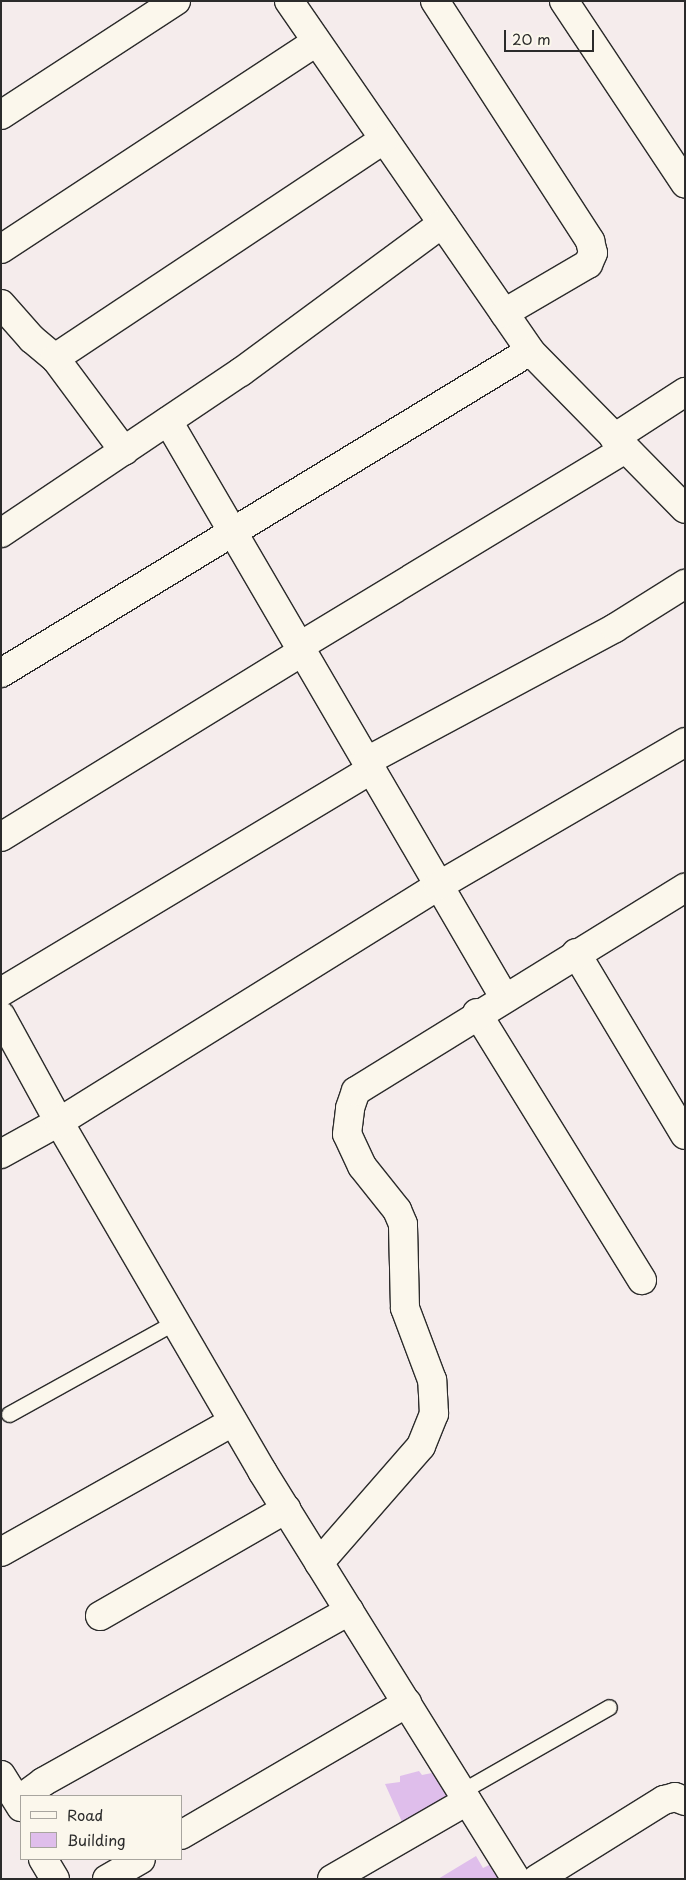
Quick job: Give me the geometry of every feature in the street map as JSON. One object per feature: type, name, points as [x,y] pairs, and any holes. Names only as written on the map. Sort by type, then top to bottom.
[{"type":"street","points":[[1,115],[176,1]]},
{"type":"street","points":[[289,1],[530,351],[685,510]]},
{"type":"street","points":[[435,1],[590,241],[594,253],[588,264],[504,313]]},
{"type":"street","points":[[564,1],[685,184]]},
{"type":"street","points":[[1,249],[316,42]]},
{"type":"street","points":[[55,358],[384,139]]},
{"type":"street","points":[[1,533],[240,372],[442,224]]},
{"type":"street","points":[[1,304],[26,333],[55,358],[124,451]]},
{"type":"street","points":[[1,673],[530,351]]},
{"type":"street","points":[[1,837],[302,649],[620,444],[685,392]]},
{"type":"street","points":[[168,421],[504,997]]},
{"type":"street","points":[[1,992],[369,765],[614,628],[685,584]]},
{"type":"street","points":[[1,1154],[59,1122],[438,886],[685,742]]},
{"type":"street","points":[[319,1563],[422,1446],[434,1414],[432,1380],[405,1308],[403,1224],[397,1210],[362,1166],[347,1134],[350,1108],[356,1091],[369,1080],[477,1013],[685,888]]},
{"type":"street","points":[[576,953],[685,1135]]},
{"type":"street","points":[[477,1013],[642,1280]]},
{"type":"street","points":[[5,1031],[233,1422],[516,1879]]},
{"type":"street","points":[[1,1552],[233,1422]]},
{"type":"street","points":[[100,1616],[286,1509]]},
{"type":"street","points":[[25,1795],[43,1782],[349,1611]]},
{"type":"street","points":[[182,1834],[407,1703]]},
{"type":"street","points":[[1,1775],[20,1805]]},
{"type":"street","points":[[332,1879],[464,1796]]},
{"type":"street","points":[[537,1879],[664,1800],[675,1797],[685,1801]]},
{"type":"street","points":[[44,1860],[55,1879]]},
{"type":"street","points":[[107,1879],[139,1860]]},
{"type":"lane","points":[[9,1414],[175,1322]]},
{"type":"lane","points":[[464,1796],[609,1707]]},
{"type":"building","points":[[419,1771],[422,1775],[432,1773],[448,1798],[403,1824],[385,1784],[400,1782],[400,1776]]},
{"type":"building","points":[[476,1856],[483,1868],[489,1865],[498,1879],[438,1879]]}]
